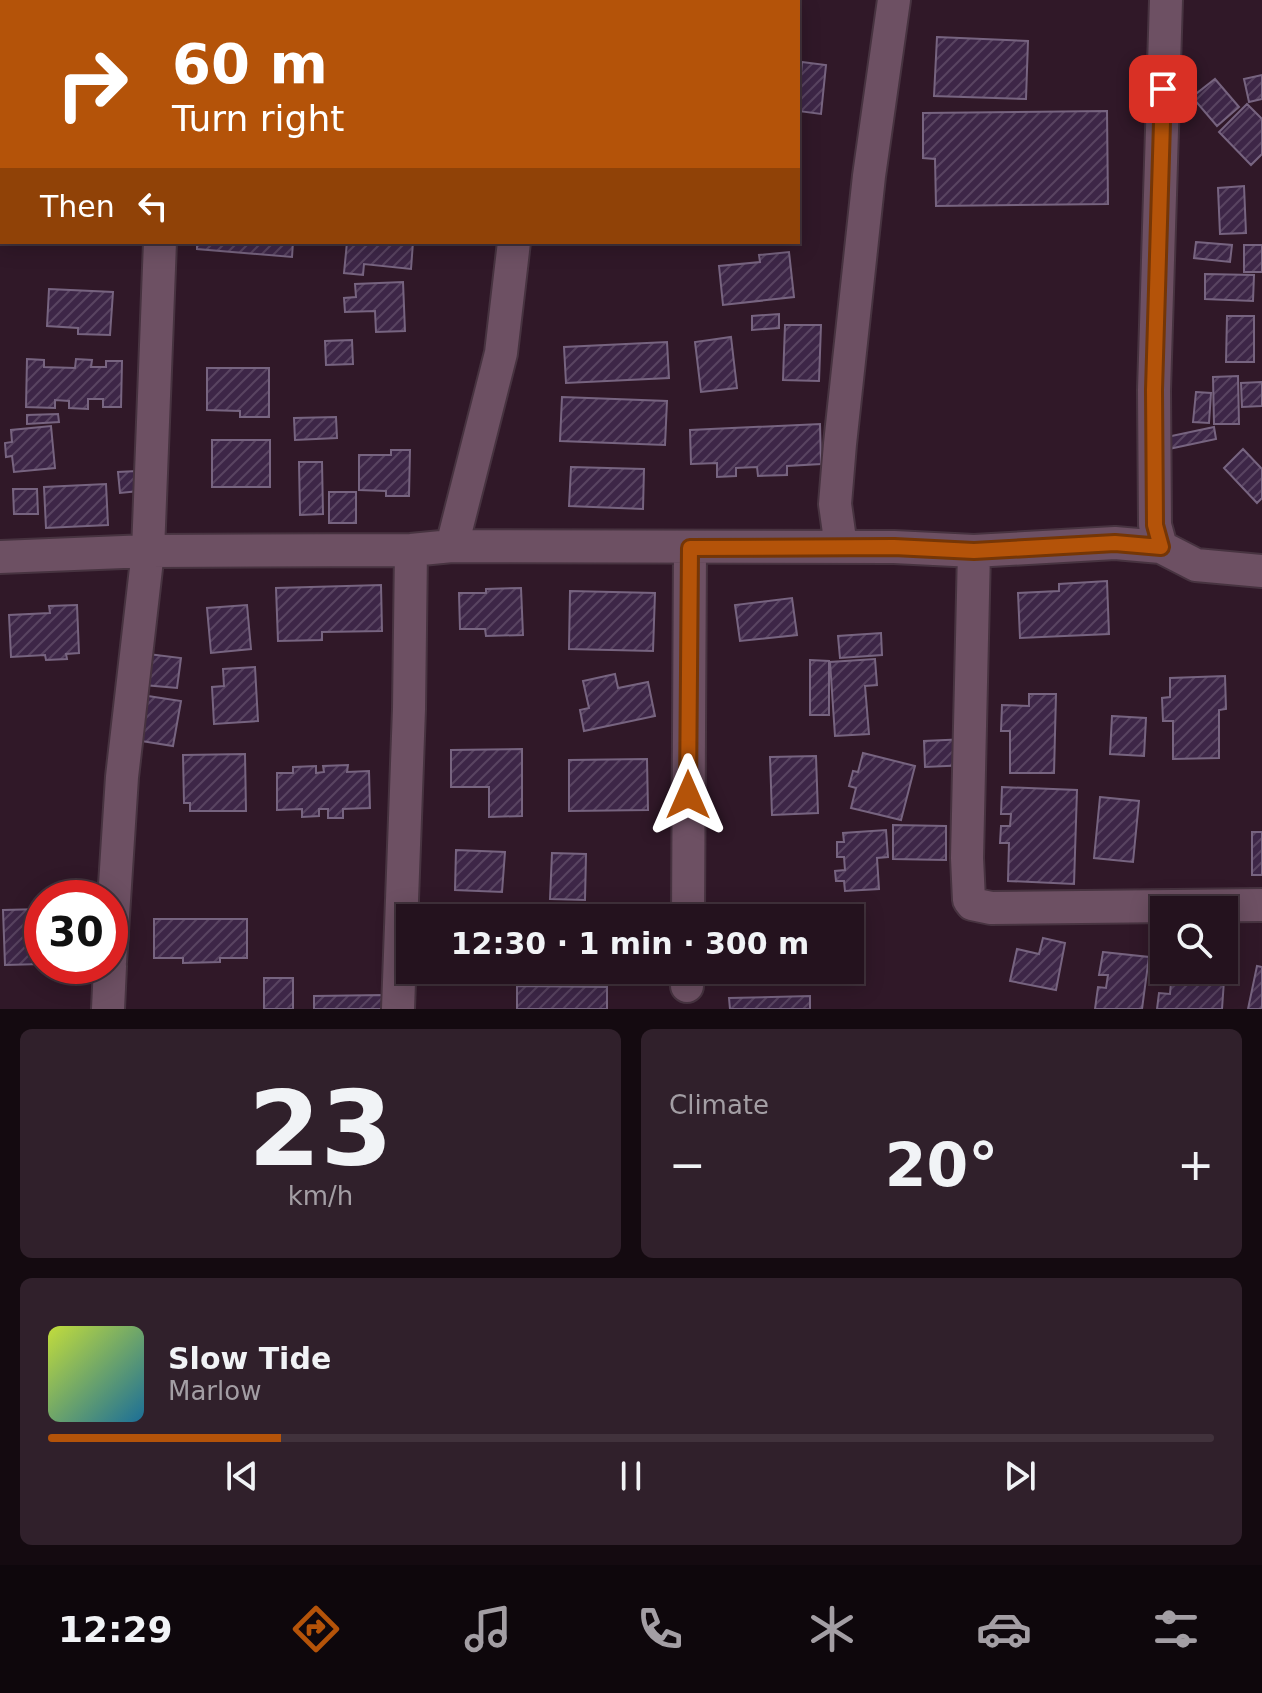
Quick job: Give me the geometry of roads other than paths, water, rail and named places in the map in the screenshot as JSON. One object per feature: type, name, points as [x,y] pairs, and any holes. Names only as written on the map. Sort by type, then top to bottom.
[{"type":"street","points":[[841,547],[835,504],[840,444],[869,176],[894,0]]},
{"type":"street","points":[[1161,547],[1155,525],[1154,390],[1166,0]]},
{"type":"street","points":[[115,880],[122,777],[148,551],[160,244]]},
{"type":"street","points":[[452,546],[501,353],[514,244]]},
{"type":"street","points":[[0,557],[148,551],[411,550],[452,546],[894,547],[974,551],[1115,543],[1161,547],[1196,565],[1262,571]]},
{"type":"street","points":[[688,904],[690,548]]},
{"type":"street","points":[[398,1009],[409,709],[411,550]]},
{"type":"street","points":[[974,551],[967,858],[969,900],[972,904],[991,908],[1262,905]]},
{"type":"street","points":[[108,1009],[109,984]]}]
